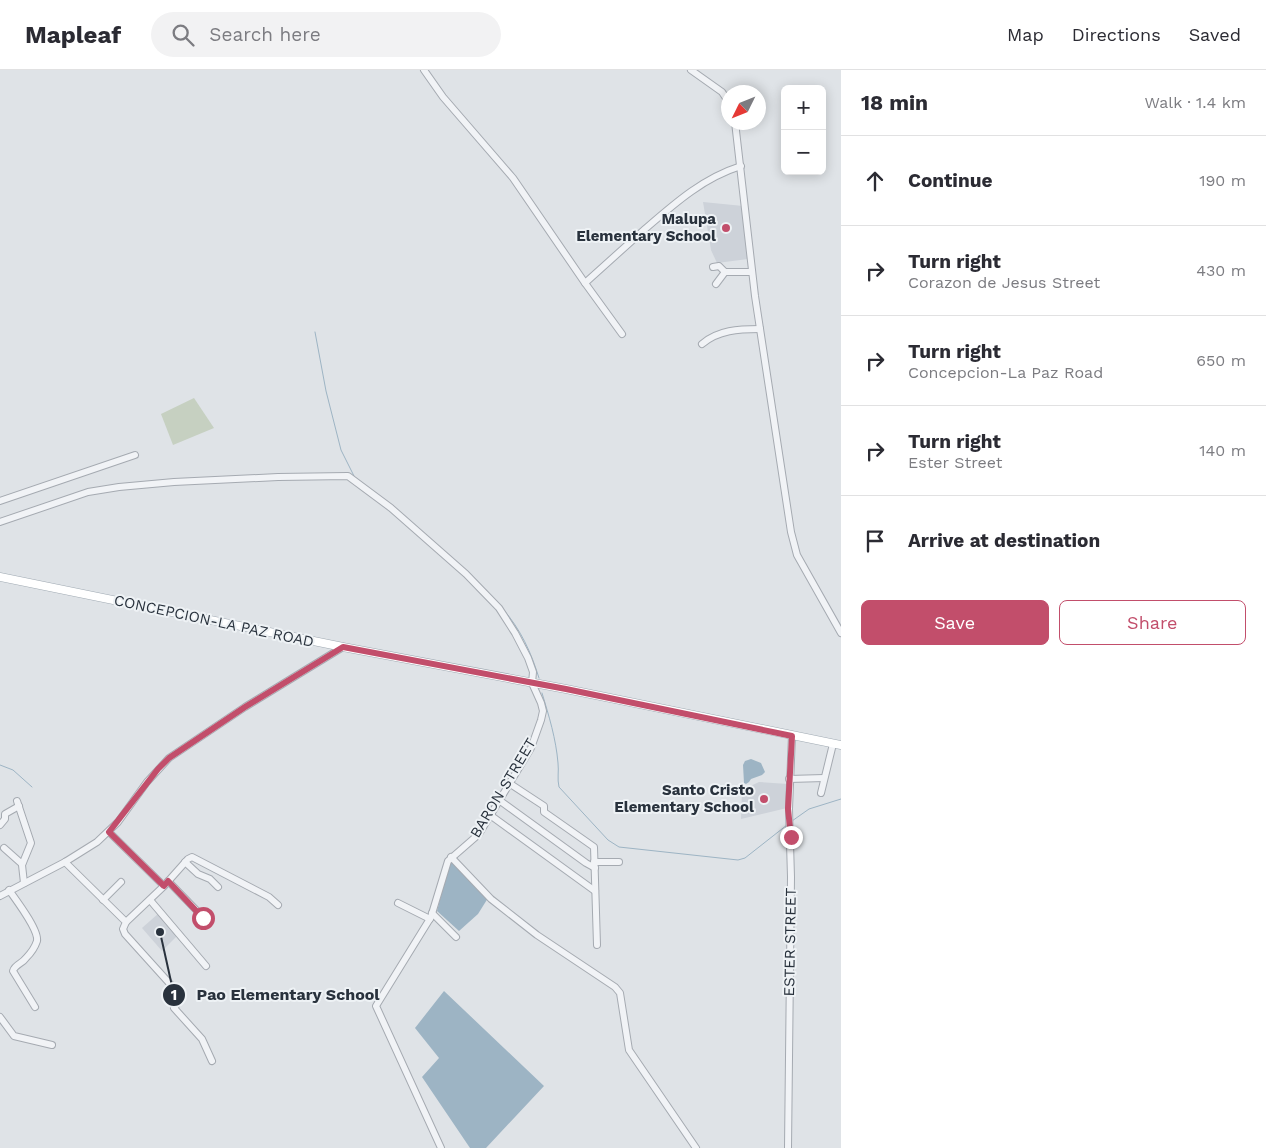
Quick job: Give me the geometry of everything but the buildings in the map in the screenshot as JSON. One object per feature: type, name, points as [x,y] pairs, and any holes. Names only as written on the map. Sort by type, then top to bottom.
[{"type":"main road","name":"CONCEPCION-LA PAZ ROAD","points":[[0,577],[343,647],[837,744]]},
{"type":"street","points":[[424,70],[443,97],[512,178],[622,334]]},
{"type":"street","points":[[692,70],[721,91]]},
{"type":"street","points":[[736,130],[752,272],[794,546],[802,564],[841,633]]},
{"type":"street","points":[[585,283],[697,185],[723,172],[741,166]]},
{"type":"street","points":[[713,267],[719,266],[725,272],[752,272]]},
{"type":"street","points":[[716,284],[725,272]]},
{"type":"street","points":[[702,344],[720,333],[744,329],[760,329]]},
{"type":"street","points":[[0,501],[135,455]]},
{"type":"street","name":"BARON STREET","points":[[0,522],[88,492],[120,487],[174,482],[348,476],[391,508],[466,574],[494,602],[515,632],[528,658],[533,672],[532,683],[542,704],[541,720],[531,748],[476,837],[446,864],[431,916],[376,1006],[441,1148]]},
{"type":"street","points":[[0,896],[65,862],[98,842],[109,832],[158,769],[169,758],[245,707],[343,647]]},
{"type":"street","name":"ESTER STREET","points":[[788,1148],[792,877],[790,780],[792,736]]},
{"type":"street","points":[[822,793],[824,778],[837,744]]},
{"type":"street","points":[[790,780],[824,778]]},
{"type":"street","points":[[509,783],[544,806],[544,812],[594,847],[597,944]]},
{"type":"street","points":[[499,800],[586,863],[594,865],[619,862]]},
{"type":"street","points":[[0,825],[5,819],[5,814],[18,803],[31,843],[22,864],[24,883]]},
{"type":"street","points":[[490,815],[595,891]]},
{"type":"street","points":[[109,832],[202,914],[203,918],[200,923]]},
{"type":"street","points":[[4,848],[22,864]]},
{"type":"street","points":[[452,857],[491,899],[537,935],[620,993],[629,1050],[696,1148]]},
{"type":"street","points":[[212,1061],[202,1039],[174,1008],[181,998],[180,995],[125,934],[123,929],[126,922],[150,900],[189,858],[196,858],[269,897],[278,905]]},
{"type":"street","points":[[65,862],[126,922]]},
{"type":"street","points":[[185,862],[198,874],[210,879],[218,887]]},
{"type":"street","points":[[103,900],[121,882]]},
{"type":"street","points":[[9,890],[33,926],[37,937],[27,957],[21,963],[14,966],[13,971],[35,1007]]},
{"type":"street","points":[[150,900],[206,966]]},
{"type":"street","points":[[398,903],[431,916],[456,936]]},
{"type":"street","points":[[0,1017],[14,1036],[52,1045]]},
{"type":"shaded area","name":"Malupa Elementary School","points":[[703,202],[743,206],[748,259],[717,263],[711,250]]},
{"type":"shaded area","name":"Santo Cristo Elementary School","points":[[759,782],[788,784],[787,808],[741,819],[742,790]]},
{"type":"shaded area","points":[[159,913],[178,935],[162,951],[142,928]]},
{"type":"green space","points":[[194,398],[214,428],[173,445],[161,414]]},
{"type":"water","points":[[751,759],[761,763],[765,772],[751,779],[746,784],[744,783],[743,765],[745,761]]},
{"type":"water","points":[[450,861],[488,898],[478,914],[459,931],[437,911]]},
{"type":"water","points":[[444,991],[544,1086],[486,1148],[470,1148],[422,1077],[439,1058],[415,1028]]},
{"type":"waterway","points":[[315,332],[326,391],[341,450],[355,478]]},
{"type":"waterway","points":[[481,585],[492,597]]},
{"type":"waterway","points":[[503,609],[525,642],[539,678]]},
{"type":"waterway","points":[[542,693],[556,745],[559,787],[608,840],[619,847],[738,860],[745,858],[787,825]]},
{"type":"waterway","points":[[0,765],[13,770],[32,787]]},
{"type":"waterway","points":[[792,821],[809,809],[841,799]]},
{"type":"place","name":"Malupa Elementary School","points":[[726,228]]},
{"type":"place","name":"Santo Cristo Elementary School","points":[[764,799]]},
{"type":"place","name":"Pao Elementary School","points":[[160,932]]},
{"type":"route","points":[[203,918],[202,914],[168,881],[164,886],[109,832],[147,782],[169,758],[245,707],[343,647],[566,689],[792,736],[788,809],[791,837]]}]
